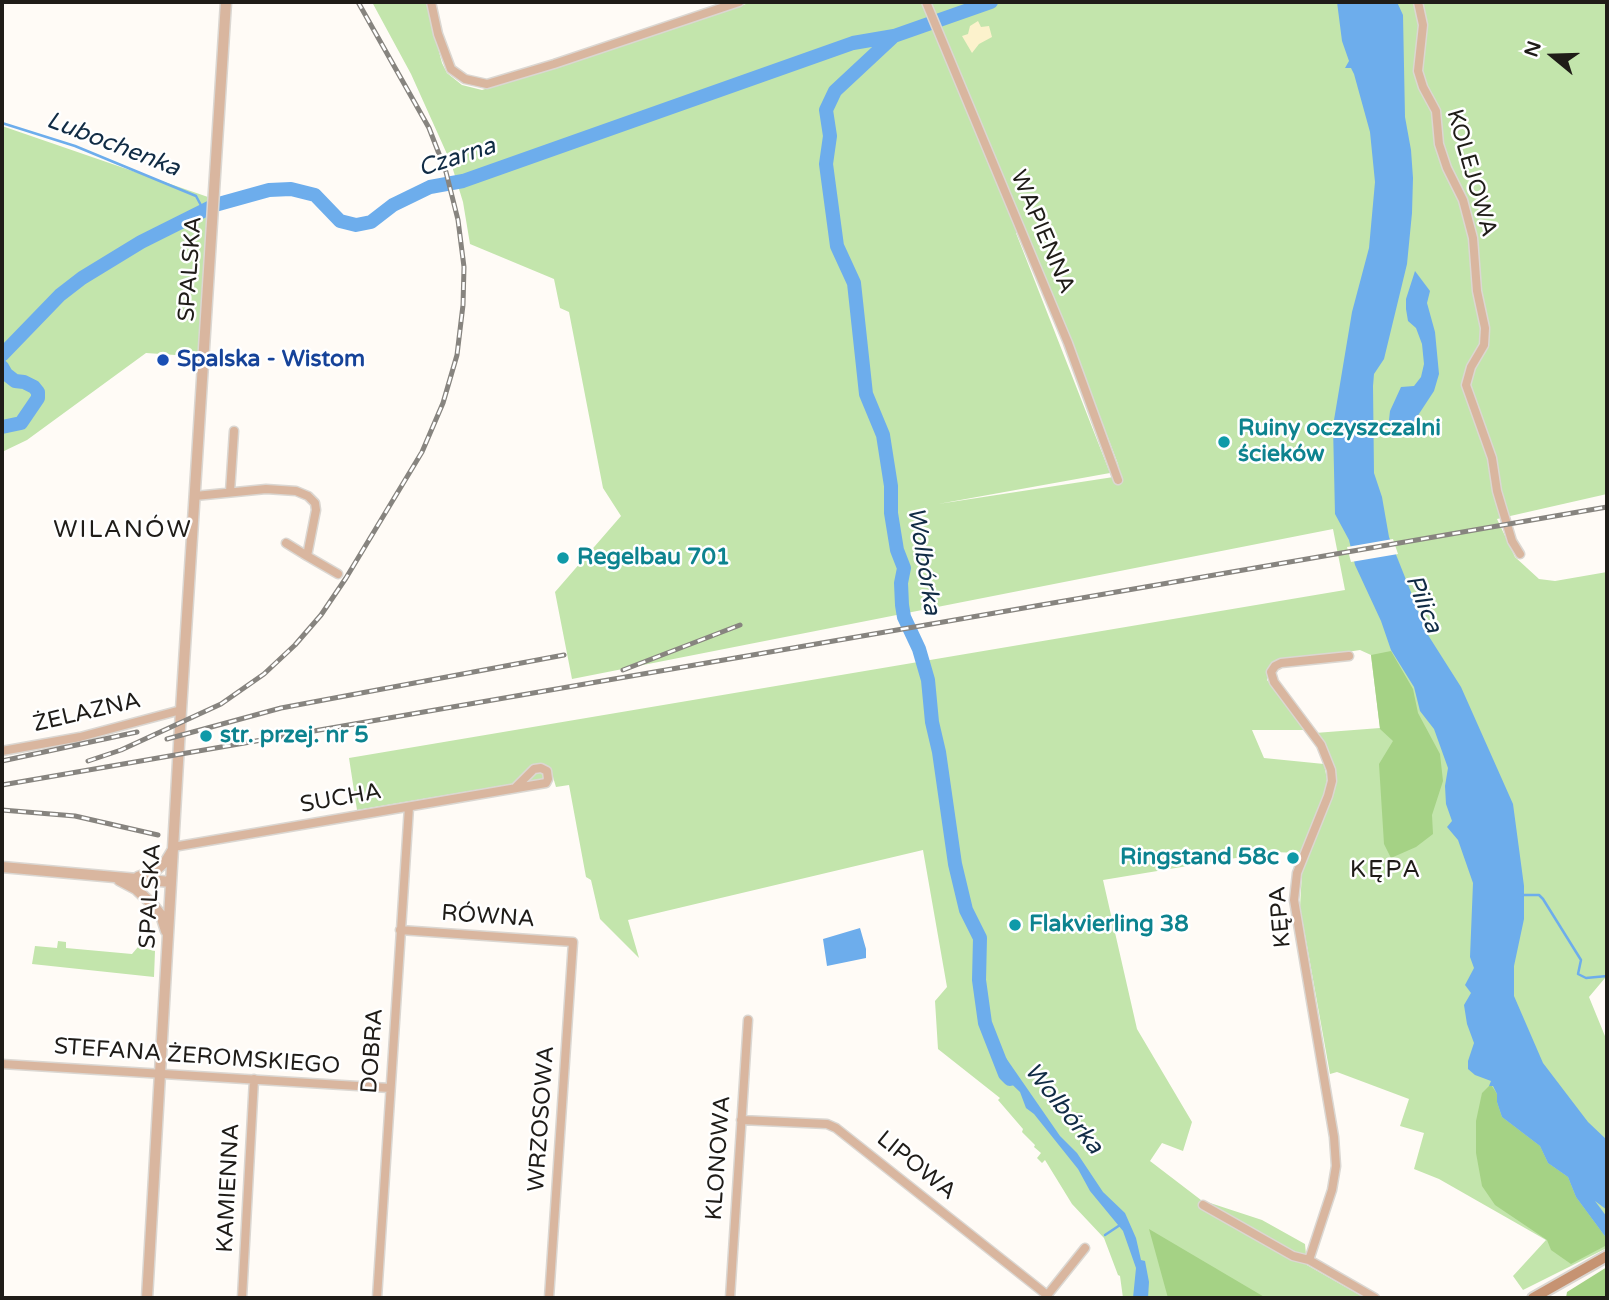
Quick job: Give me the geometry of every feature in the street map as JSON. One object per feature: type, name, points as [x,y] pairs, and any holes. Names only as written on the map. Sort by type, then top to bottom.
[{"type":"main road","points":[[1540,1296],[1607,1256]]},
{"type":"street","name":"SPALSKA","points":[[148,1298],[181,710],[226,2]]},
{"type":"street","points":[[430,2],[451,68],[465,79],[487,84],[739,2]]},
{"type":"street","name":"WAPIENNA","points":[[926,2],[1068,343],[1118,480]]},
{"type":"street","name":"KOLEJOWA","points":[[1418,2],[1423,25],[1418,71],[1436,111],[1439,144],[1447,168],[1463,200],[1473,238],[1477,291],[1485,328],[1483,345],[1471,367],[1466,385],[1492,458],[1497,491],[1512,541],[1520,554]]},
{"type":"street","points":[[230,492],[234,431]]},
{"type":"street","points":[[195,496],[266,489],[296,491],[308,496],[315,503],[316,510],[307,556]]},
{"type":"street","points":[[286,543],[338,574]]},
{"type":"street","name":"KĘPA","points":[[1309,1260],[1332,1190],[1336,1166],[1334,1137],[1294,900],[1297,873],[1332,782],[1331,770],[1321,745],[1274,682],[1271,672],[1281,663],[1349,656]]},
{"type":"street","name":"ŻELAZNA","points":[[2,751],[80,737],[181,710]]},
{"type":"street","name":"SUCHA","points":[[173,847],[515,788]]},
{"type":"street","name":"DOBRA","points":[[377,1298],[409,807]]},
{"type":"street","points":[[131,879],[156,870],[166,861],[173,847]]},
{"type":"street","points":[[2,867],[171,882]]},
{"type":"street","points":[[109,876],[136,889],[153,905],[161,915],[169,938]]},
{"type":"street","name":"RÓWNA","points":[[400,930],[573,942]]},
{"type":"street","name":"WRZOSOWA","points":[[549,1298],[573,942]]},
{"type":"street","name":"KLONOWA","points":[[730,1298],[748,1020]]},
{"type":"street","name":"STEFANA ŻEROMSKIEGO","points":[[2,1064],[390,1088]]},
{"type":"street","name":"KAMIENNA","points":[[242,1298],[254,1079]]},
{"type":"street","name":"LIPOWA","points":[[741,1120],[827,1124],[836,1128],[1046,1297]]},
{"type":"street","points":[[1203,1205],[1375,1298]]},
{"type":"street","points":[[1046,1297],[1085,1248]]},
{"type":"green space","points":[[372,2],[426,2],[447,73],[462,85],[482,90],[752,2],[922,2],[1019,232],[1016,233],[1110,473],[938,504],[1120,476],[1118,464],[1071,341],[930,2],[1607,2],[1607,494],[1497,519],[1515,557],[1539,579],[1555,581],[1607,572],[1607,980],[1605,978],[1589,997],[1607,1041],[1607,1248],[1523,1290],[1513,1276],[1546,1240],[1439,1179],[1414,1169],[1424,1133],[1400,1126],[1409,1099],[1337,1072],[1330,1074],[1300,907],[1302,872],[1336,781],[1331,757],[1315,733],[1380,728],[1371,655],[1360,650],[1308,658],[1279,659],[1268,670],[1267,680],[1305,730],[1252,730],[1264,758],[1324,764],[1327,779],[1325,794],[1301,853],[1272,852],[1103,880],[1137,1029],[1192,1122],[1183,1151],[1162,1143],[1150,1161],[1201,1200],[1262,1220],[1305,1244],[1307,1265],[1365,1298],[1123,1298],[1120,1276],[1104,1238],[1072,1204],[1045,1160],[1042,1163],[1037,1158],[1041,1153],[998,1100],[1000,1098],[938,1049],[935,1001],[947,987],[923,850],[628,920],[639,958],[600,919],[591,880],[586,877],[569,785],[556,787],[553,777],[357,810],[349,758],[1345,590],[1333,529],[572,679],[555,592],[621,516],[603,488],[569,312],[560,308],[554,279],[470,244],[463,202],[451,163],[411,74]]},
{"type":"green space","points":[[2,126],[208,197],[198,352],[190,356],[146,353],[27,440],[2,452]]},
{"type":"green space","points":[[1391,651],[1413,689],[1418,713],[1440,754],[1443,781],[1432,815],[1433,834],[1416,847],[1391,858],[1384,844],[1379,764],[1393,741],[1380,729],[1371,655]]},
{"type":"green space","points":[[58,941],[66,942],[66,948],[132,954],[138,947],[155,951],[154,977],[32,964],[35,946],[57,948]]},
{"type":"green space","points":[[1492,1086],[1497,1094],[1502,1117],[1540,1146],[1548,1163],[1568,1177],[1576,1197],[1607,1239],[1607,1245],[1571,1264],[1551,1250],[1547,1240],[1495,1205],[1482,1186],[1476,1153],[1476,1121],[1482,1093]]},
{"type":"green space","points":[[1149,1229],[1266,1298],[1168,1298]]},
{"type":"green space","points":[[1607,1267],[1607,1298],[1566,1298],[1567,1292]]},
{"type":"sand","points":[[978,21],[981,27],[989,26],[992,37],[979,44],[972,53],[962,36],[968,34],[970,26]]},
{"type":"water","points":[[1337,2],[1397,2],[1403,15],[1405,117],[1411,150],[1412,213],[1407,264],[1384,359],[1374,374],[1374,473],[1382,497],[1389,537],[1428,635],[1461,687],[1513,804],[1524,886],[1524,919],[1514,966],[1514,996],[1543,1063],[1588,1122],[1607,1140],[1607,1210],[1595,1201],[1607,1217],[1607,1239],[1576,1197],[1568,1177],[1548,1163],[1540,1146],[1502,1117],[1497,1094],[1493,1086],[1489,1086],[1491,1081],[1468,1069],[1474,1043],[1464,1005],[1471,993],[1465,985],[1474,968],[1470,957],[1473,883],[1458,840],[1447,827],[1452,821],[1446,804],[1448,768],[1434,729],[1420,711],[1414,687],[1391,650],[1381,621],[1355,565],[1349,540],[1335,514],[1333,426],[1352,312],[1369,248],[1375,182],[1370,132],[1354,74],[1351,68],[1345,68],[1349,61],[1342,41]]},
{"type":"water","points":[[1415,271],[1430,291],[1427,303],[1435,332],[1439,374],[1434,391],[1413,423],[1395,427],[1389,420],[1390,411],[1401,387],[1414,386],[1421,377],[1424,364],[1422,344],[1416,328],[1408,321],[1406,309],[1406,299]]},
{"type":"water","points":[[860,928],[866,958],[827,966],[823,939]]},
{"type":"water","points":[[1006,1058],[1060,1136],[1077,1153],[1103,1192],[1125,1213],[1136,1238],[1141,1260],[1145,1261],[1149,1282],[1148,1298],[1133,1298],[1136,1268],[1123,1231],[1090,1191],[1078,1169],[1034,1114],[1026,1108],[1020,1092],[998,1071],[997,1066]]},
{"type":"pier","points":[[1393,539],[1398,554],[1351,562],[1347,547]]},
{"type":"waterway","name":"Wolbórka","points":[[991,2],[894,36],[835,91],[826,110],[830,136],[826,164],[837,246],[854,283],[866,394],[883,435],[891,486],[891,513],[897,550],[904,568],[901,583],[904,617],[919,649],[928,680],[932,722],[939,752],[955,864],[966,910],[980,938],[979,980],[985,1023],[1005,1074],[1010,1079]]},
{"type":"waterway","name":"Czarna","points":[[2,355],[60,295],[82,278],[141,242],[215,205],[269,190],[291,189],[315,195],[340,221],[356,225],[371,222],[393,205],[430,187],[463,181],[853,43],[894,36]]},
{"type":"waterway","name":"Lubochenka","points":[[2,123],[75,146],[196,196],[203,209]]},
{"type":"waterway","name":"Czarna","points":[[2,367],[15,381],[24,382],[38,392],[38,398],[21,423],[2,427]]},
{"type":"waterway","points":[[1522,895],[1539,895],[1543,899],[1581,960],[1578,974],[1586,978],[1607,976]]},
{"type":"waterway","points":[[1105,1235],[1120,1225]]},
{"type":"railway","points":[[88,761],[121,750],[221,704],[264,674],[295,645],[321,615],[346,578],[422,452],[443,403],[457,355],[463,305],[464,267],[458,220],[446,172],[429,128],[358,2]]},
{"type":"railway","points":[[2,785],[1607,507]]},
{"type":"railway","points":[[623,670],[740,625]]},
{"type":"railway","points":[[167,739],[281,708],[564,655]]},
{"type":"railway","points":[[2,761],[137,732]]},
{"type":"railway","points":[[2,810],[75,816],[158,835]]},
{"type":"place","name":"Spalska - Wistom","points":[[163,360]]},
{"type":"place","name":"Ruiny oczyszczalni ścieków","points":[[1224,442]]},
{"type":"place","name":"Regelbau 701","points":[[563,558]]},
{"type":"place","name":"str. przej. nr 5","points":[[206,736]]},
{"type":"place","name":"Ringstand 58c","points":[[1293,858]]},
{"type":"place","name":"Flakvierling 38","points":[[1015,925]]},
{"type":"district","name":"WILANÓW","points":[[123,531]]},
{"type":"district","name":"KĘPA","points":[[1386,871]]},
{"type":"water label","name":"Pilica","points":[[1423,604]]}]
